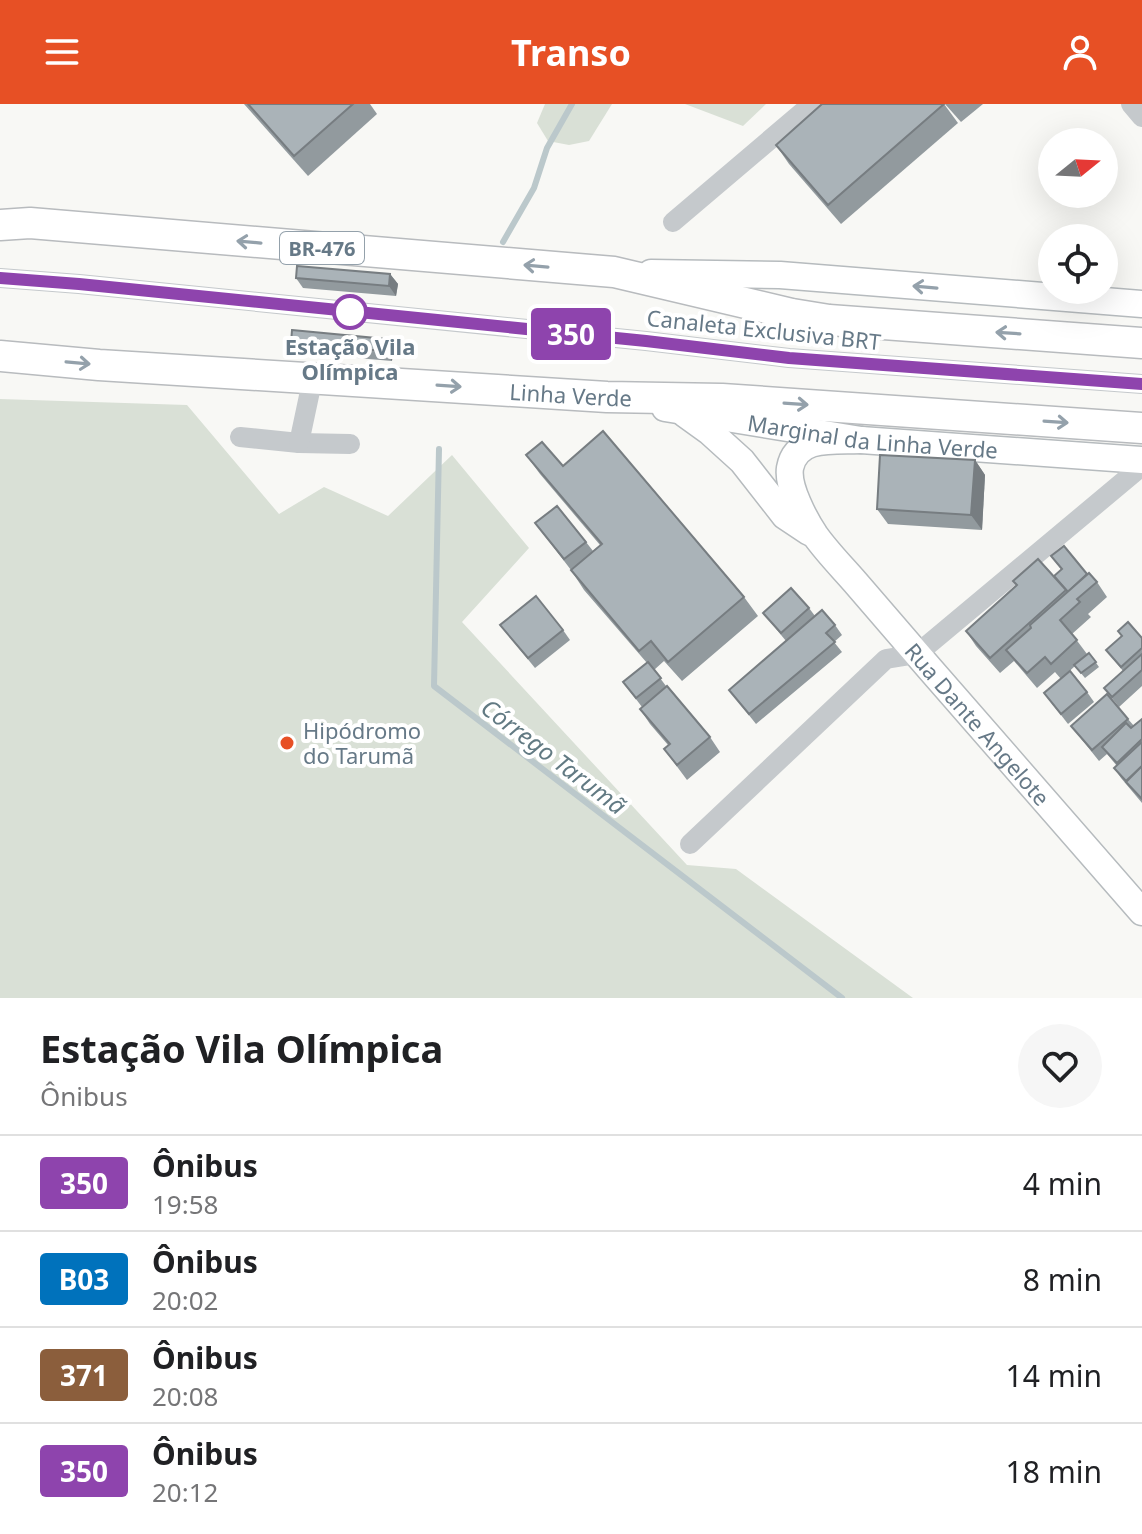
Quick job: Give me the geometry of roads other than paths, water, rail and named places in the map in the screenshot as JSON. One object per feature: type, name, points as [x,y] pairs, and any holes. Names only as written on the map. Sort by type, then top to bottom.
[{"type":"highway","name":"BR-476","points":[[0,222],[614,272],[829,320],[1142,343]]},
{"type":"highway","name":"Linha Verde","points":[[0,356],[99,365],[607,397],[722,399],[1142,428]]},
{"type":"main road","points":[[614,272],[780,275],[1142,304]]},
{"type":"main road","name":"Marginal da Linha Verde","points":[[607,397],[861,440],[1142,463]]},
{"type":"main road","name":"Rua Dante Angelote","points":[[681,411],[742,461],[785,516],[816,536]]},
{"type":"main road","name":"Rua Dante Angelote","points":[[861,440],[818,441],[802,447],[792,461],[790,478],[793,491],[816,536],[1142,912]]},
{"type":"street","points":[[673,222],[812,104]]},
{"type":"street","points":[[1131,104],[1142,117]]},
{"type":"street","name":"Canaleta Exclusiva BRT","points":[[0,278],[789,358],[1142,384]]},
{"type":"street","points":[[299,443],[313,377]]},
{"type":"street","points":[[240,437],[350,444]]},
{"type":"street","points":[[690,844],[886,659],[917,654],[1142,463]]},
{"type":"waterway","name":"Córrego Tarumã","points":[[503,242],[534,188],[547,148],[572,104]]},
{"type":"waterway","name":"Córrego Tarumã","points":[[439,449],[434,686],[842,998]]},
{"type":"place","name":"Estação Vila Olímpica","points":[[350,312]]},
{"type":"place","name":"Hipódromo do Tarumã","points":[[287,743]]}]
